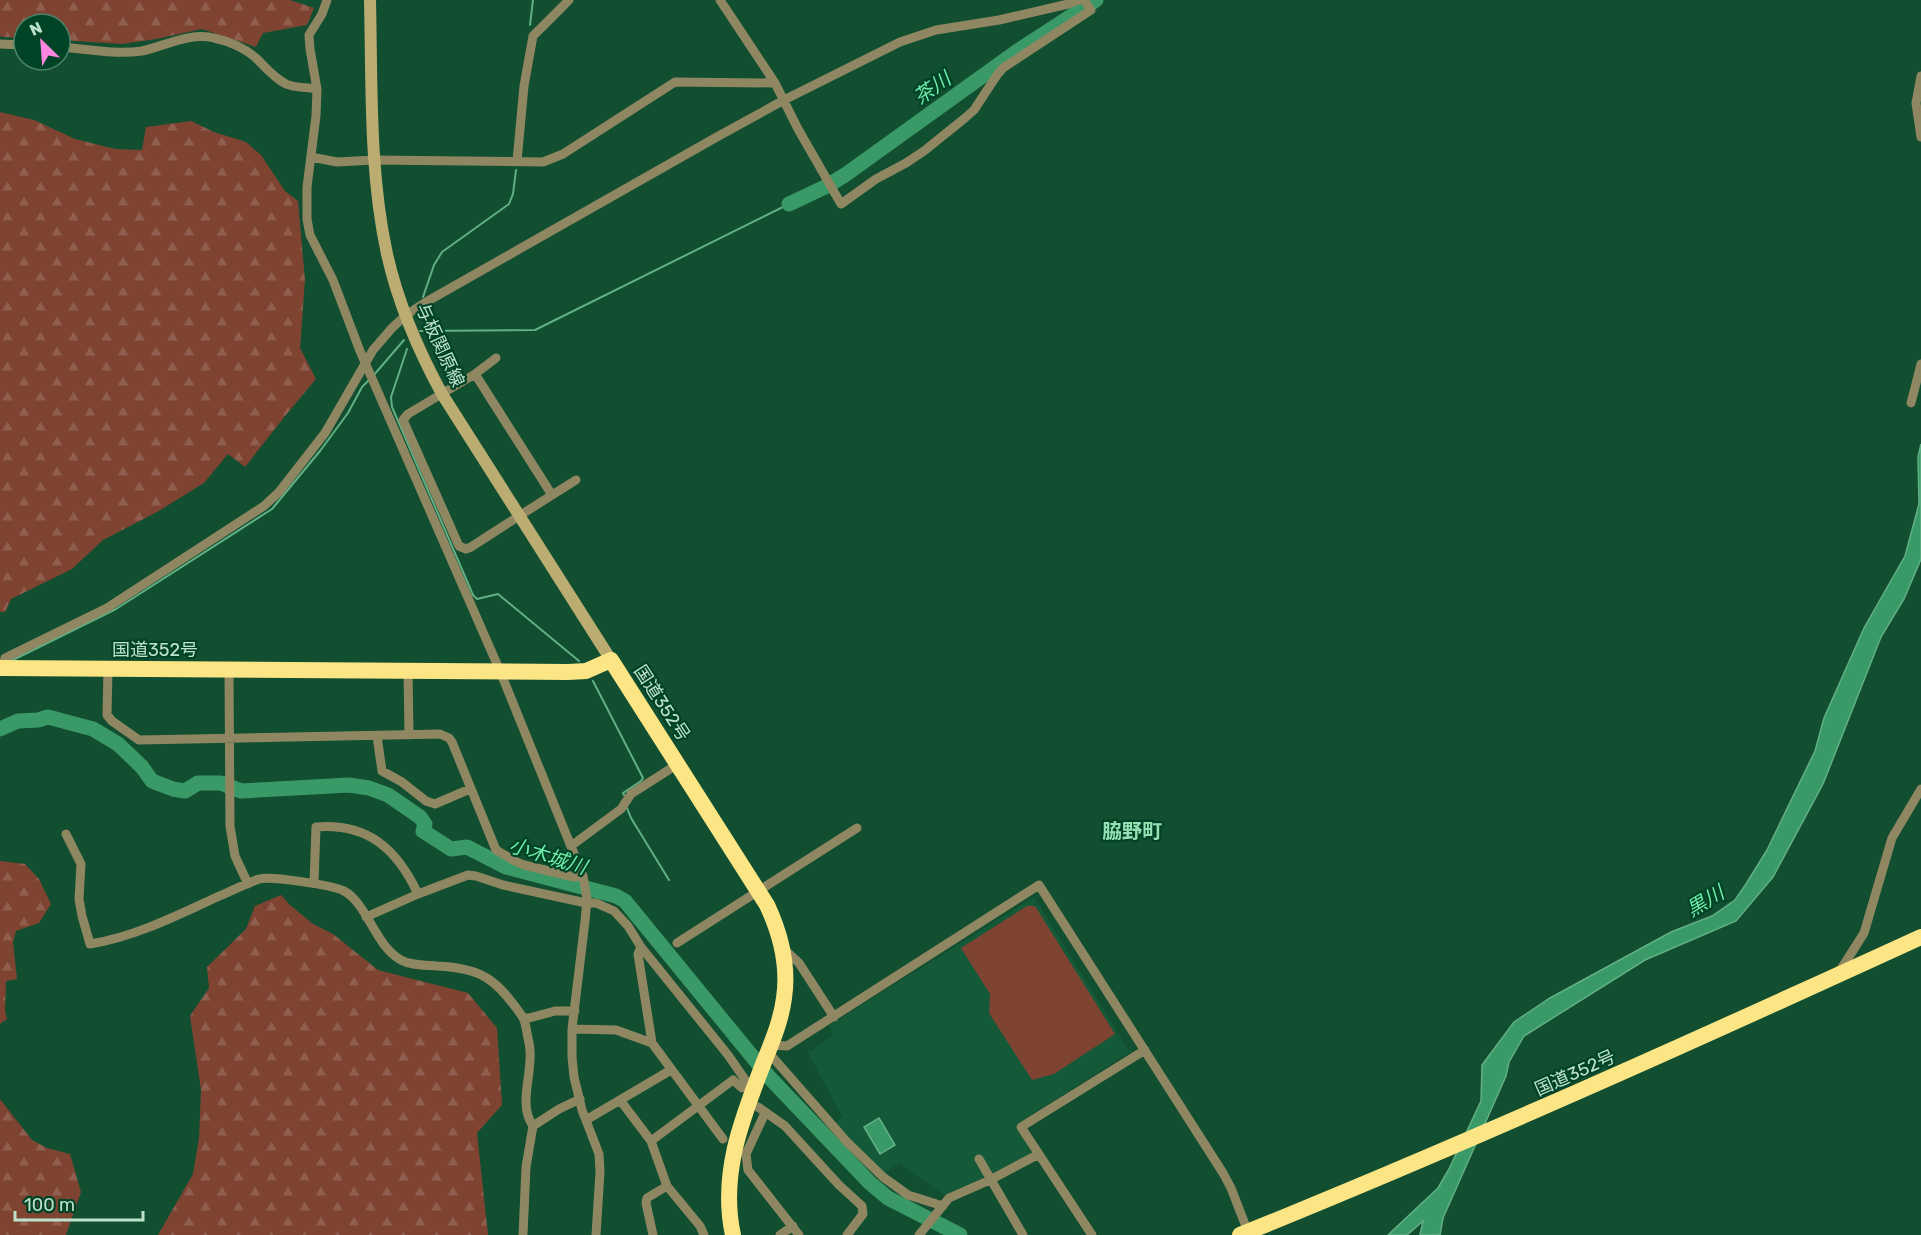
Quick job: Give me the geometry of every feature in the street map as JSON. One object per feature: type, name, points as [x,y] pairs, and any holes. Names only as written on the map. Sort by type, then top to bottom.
[{"type":"highway","name":"国道352号","points":[[1,668],[586,671],[611,660],[759,892],[773,918],[783,948],[786,977],[782,1010],[754,1097],[737,1135],[730,1165],[729,1209],[733,1235]]},
{"type":"highway","name":"国道352号","points":[[1244,1233],[1399,1170],[1626,1072],[1921,937]]},
{"type":"main road","name":"与板関原線","points":[[370,0],[374,160],[378,201],[394,281],[406,315],[422,355],[442,394],[611,660]]},
{"type":"street","points":[[327,0],[322,14],[309,35],[317,89],[307,187],[307,219],[310,235],[333,280],[366,363],[500,671],[583,878],[586,901],[572,1029],[572,1057],[580,1100],[597,1145],[600,1161],[596,1235]]},
{"type":"street","points":[[517,161],[524,86],[533,36],[568,0]]},
{"type":"street","points":[[720,0],[775,83],[798,129],[841,204],[876,179],[924,151],[965,118],[974,110],[1003,68],[1091,10],[1084,0]]},
{"type":"street","points":[[1,668],[5,658],[107,608],[264,506],[279,492],[325,433],[373,350],[406,315],[500,259],[784,100],[900,42],[936,30],[1040,11],[1079,0]]},
{"type":"street","points":[[72,48],[142,51],[194,37],[211,37],[231,43],[257,58],[272,75],[283,82],[298,87],[317,89]]},
{"type":"street","points":[[1921,76],[1916,103],[1921,137]]},
{"type":"street","points":[[311,157],[337,162],[374,160],[550,161],[675,82],[775,83]]},
{"type":"street","points":[[496,358],[475,374],[408,414],[403,420],[459,546],[466,549],[576,480]]},
{"type":"street","points":[[1911,403],[1921,364]]},
{"type":"street","points":[[475,374],[552,495]]},
{"type":"street","points":[[108,669],[107,715],[139,740],[440,734],[449,738],[496,850],[524,865],[583,878]]},
{"type":"street","points":[[229,670],[228,775],[231,841],[248,884]]},
{"type":"street","points":[[408,670],[409,735]]},
{"type":"street","points":[[377,736],[382,771],[402,782],[426,801],[435,804],[470,789]]},
{"type":"street","points":[[572,846],[621,809],[631,794],[678,764]]},
{"type":"street","points":[[1837,976],[1864,933],[1892,838],[1921,789]]},
{"type":"street","points":[[314,883],[316,827],[336,825],[363,834],[385,846],[408,873],[418,894]]},
{"type":"street","points":[[677,943],[857,828]]},
{"type":"street","points":[[66,834],[81,864],[79,899],[90,944],[112,940],[169,919],[262,878],[314,883],[341,889],[350,895],[376,933],[400,960],[417,965],[454,967],[482,974],[502,992],[524,1018],[530,1052],[526,1094],[527,1118],[533,1126]]},
{"type":"street","points":[[366,917],[468,875],[503,885],[596,903],[614,911],[694,1011],[754,1097],[745,1168],[800,1235]]},
{"type":"street","points":[[942,1207],[908,1195],[883,1177],[847,1142],[768,1052],[787,1046],[1039,885],[1223,1173],[1231,1188],[1244,1233]]},
{"type":"street","points":[[641,947],[638,954],[652,1044],[723,1139]]},
{"type":"street","points":[[783,948],[799,963],[834,1017]]},
{"type":"street","points":[[524,1018],[555,1011],[575,1011]]},
{"type":"street","points":[[572,1029],[616,1030],[652,1044]]},
{"type":"street","points":[[1092,1235],[1021,1127],[1144,1050]]},
{"type":"street","points":[[586,1120],[671,1070]]},
{"type":"street","points":[[651,1141],[733,1080],[785,1126],[839,1185],[862,1206],[863,1214],[847,1235]]},
{"type":"street","points":[[523,1235],[525,1167],[533,1126],[559,1109],[580,1100]]},
{"type":"street","points":[[620,1100],[651,1141],[667,1186],[700,1226],[704,1235]]},
{"type":"street","points":[[922,1233],[949,1198],[990,1180],[1039,1154]]},
{"type":"street","points":[[978,1159],[1023,1235]]},
{"type":"street","points":[[653,1235],[647,1198],[667,1186]]},
{"type":"street","points":[[780,1235],[793,1226]]},
{"type":"shaded area","points":[[1921,444],[1921,559],[1904,599],[1881,637],[1823,784],[1773,877],[1736,921],[1645,960],[1524,1036],[1509,1062],[1506,1076],[1443,1218],[1440,1235],[1420,1235],[1423,1221],[1407,1235],[1388,1235],[1438,1188],[1481,1101],[1482,1065],[1514,1022],[1550,998],[1671,932],[1712,916],[1735,900],[1746,884],[1767,850],[1815,751],[1824,718],[1864,628],[1905,556],[1919,504],[1918,457]]},
{"type":"shaded area","points":[[1034,897],[1130,1052],[1015,1125],[1032,1153],[946,1196],[899,1163],[885,1173],[866,1157],[836,1123],[842,1116],[808,1053],[832,1036],[830,1025]]},
{"type":"shaded area","points":[[879,1118],[895,1145],[880,1154],[864,1127]]},
{"type":"green space","points":[[0,0],[290,0],[314,8],[307,25],[263,33],[256,47],[202,29],[122,44],[72,41],[72,12],[12,12],[12,37],[0,36]]},
{"type":"green space","points":[[0,112],[34,120],[75,139],[115,149],[142,150],[146,127],[191,121],[214,132],[246,142],[261,155],[285,191],[298,201],[305,280],[300,348],[316,379],[245,467],[228,454],[204,483],[157,512],[103,540],[72,569],[11,599],[5,612],[0,612]]},
{"type":"green space","points":[[0,861],[25,864],[39,879],[51,904],[39,923],[16,931],[13,942],[17,979],[6,981],[7,1019],[0,1024]]},
{"type":"green space","points":[[281,895],[313,924],[333,934],[378,970],[468,993],[497,1028],[502,1105],[477,1133],[488,1235],[158,1235],[193,1174],[199,1138],[201,1090],[190,1016],[209,988],[207,967],[246,929],[255,906]]},
{"type":"green space","points":[[1027,906],[1035,906],[1115,1034],[1054,1074],[1032,1080],[989,1013],[990,994],[961,948]]},
{"type":"green space","points":[[0,1099],[32,1140],[47,1148],[70,1154],[81,1192],[66,1235],[0,1235]]},
{"type":"waterway","points":[[530,25],[533,0]]},
{"type":"waterway","name":"茶川","points":[[789,204],[845,175],[1016,52],[1096,0]]},
{"type":"waterway","points":[[423,297],[434,265],[442,252],[509,204],[513,194],[516,170]]},
{"type":"waterway","points":[[420,331],[535,330],[789,204]]},
{"type":"waterway","points":[[373,376],[404,340]]},
{"type":"waterway","points":[[407,349],[391,397],[392,407],[473,595],[477,599],[498,594],[579,661]]},
{"type":"waterway","points":[[13,660],[116,609],[272,509],[320,451],[369,380]]},
{"type":"waterway","points":[[593,681],[643,778],[623,793],[624,795]]},
{"type":"waterway","name":"小木城川","points":[[0,729],[18,721],[48,717],[93,729],[118,744],[142,767],[152,781],[185,791],[198,783],[221,783],[241,791],[349,785],[369,788],[388,795],[420,817],[425,824],[423,831],[451,849],[467,847],[506,867],[616,896],[625,901],[769,1077],[870,1183],[888,1198],[960,1235]]},
{"type":"waterway","points":[[627,808],[669,880]]},
{"type":"district","name":"脇野町","points":[[1132,831]]},
{"type":"water label","name":"黒川","points":[[1705,901]]}]
